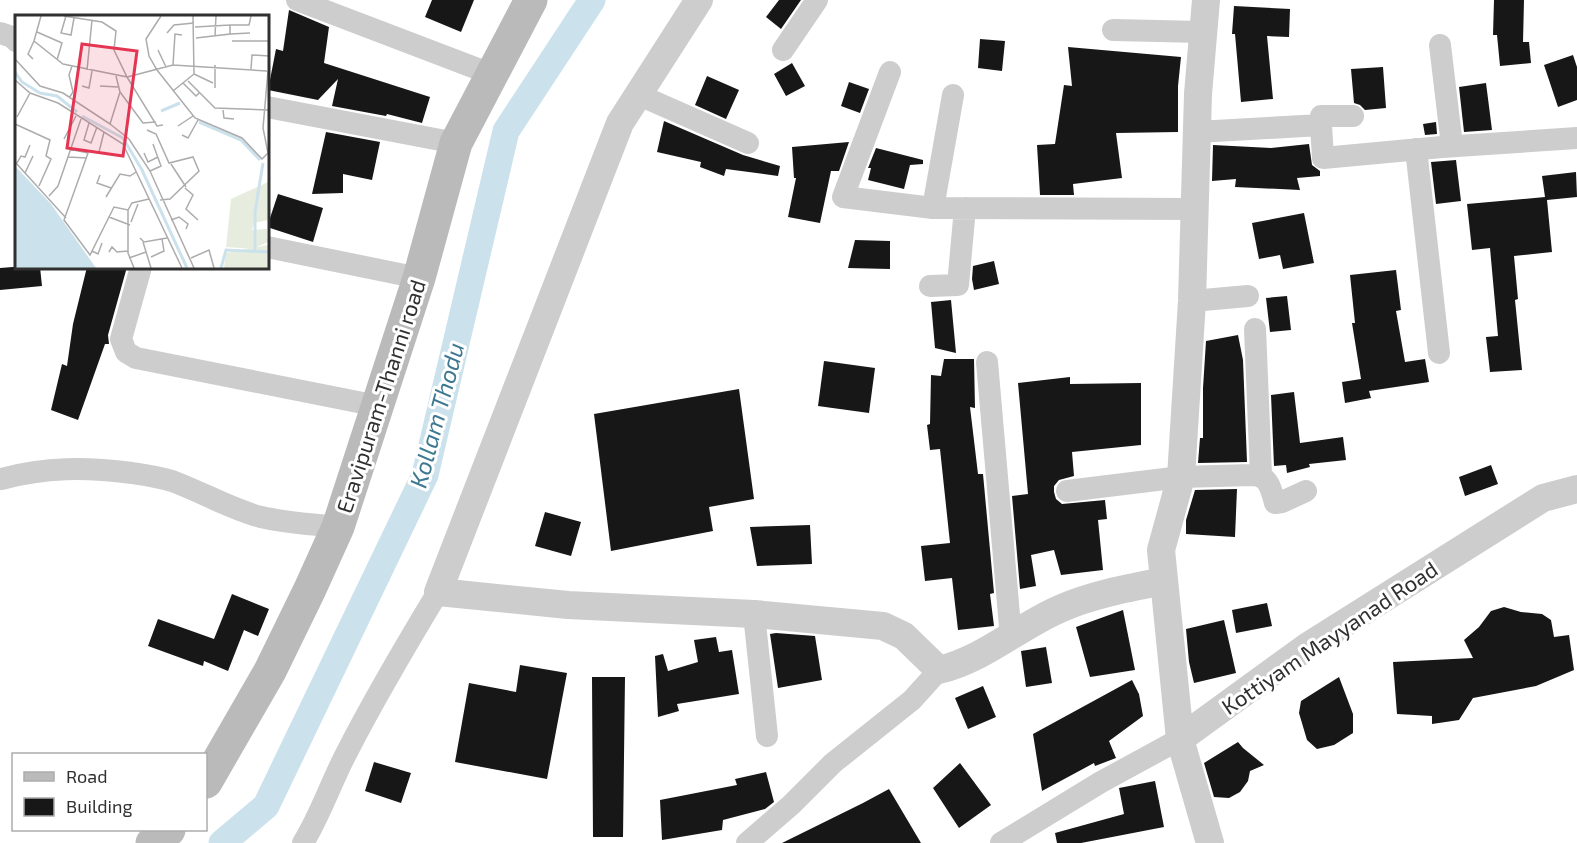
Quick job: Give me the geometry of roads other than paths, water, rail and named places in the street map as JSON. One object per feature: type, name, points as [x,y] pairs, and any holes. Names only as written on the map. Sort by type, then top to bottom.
[{"type":"main road","name":"Eravipuram-Thanni road","points":[[207,780],[270,670],[338,527],[419,278],[456,143],[531,0]]},
{"type":"main road","points":[[152,843],[168,831]]},
{"type":"street","points":[[297,0],[491,74]]},
{"type":"street","points":[[303,843],[316,822],[332,781],[374,700],[438,592],[621,123],[699,0]]},
{"type":"street","points":[[783,50],[817,0]]},
{"type":"street","points":[[1206,0],[1202,33],[1192,301],[1181,477],[1161,550],[1180,739],[1210,843]]},
{"type":"street","points":[[1113,30],[1202,33]]},
{"type":"street","points":[[0,33],[15,40]]},
{"type":"street","points":[[1440,45],[1452,146]]},
{"type":"street","points":[[890,72],[843,197],[933,208],[1196,210]]},
{"type":"street","points":[[639,95],[748,143]]},
{"type":"street","points":[[933,208],[953,95]]},
{"type":"street","points":[[268,107],[456,143]]},
{"type":"street","points":[[1353,116],[1321,116],[1323,158],[1452,146],[1577,138]]},
{"type":"street","points":[[1197,132],[1321,125]]},
{"type":"street","points":[[1416,149],[1439,353]]},
{"type":"street","points":[[930,286],[958,285],[965,208]]},
{"type":"street","points":[[268,248],[419,278]]},
{"type":"street","points":[[141,268],[122,339],[126,352],[136,358],[378,406]]},
{"type":"street","points":[[1192,301],[1248,296]]},
{"type":"street","points":[[1255,329],[1261,475]]},
{"type":"street","points":[[987,362],[1011,638]]},
{"type":"street","points":[[1,479],[33,471],[69,468],[146,475],[169,480],[221,503],[261,517],[338,527]]},
{"type":"street","points":[[1067,491],[1181,477],[1261,475],[1268,481],[1275,503],[1306,491]]},
{"type":"street","name":"Kottiyam Mayyanad Road","points":[[1180,739],[1327,633],[1544,498],[1577,489]]},
{"type":"street","points":[[747,843],[791,805],[833,763],[912,700],[939,670],[970,660],[1061,608],[1107,593],[1164,581]]},
{"type":"street","points":[[438,592],[568,605],[753,614],[883,626],[904,636],[939,670]]},
{"type":"street","points":[[753,614],[766,736]]},
{"type":"street","points":[[1001,843],[1101,782],[1180,739]]},
{"type":"waterway","name":"Kollam Thodu","points":[[222,843],[266,806],[425,475],[506,131],[592,0]]}]
